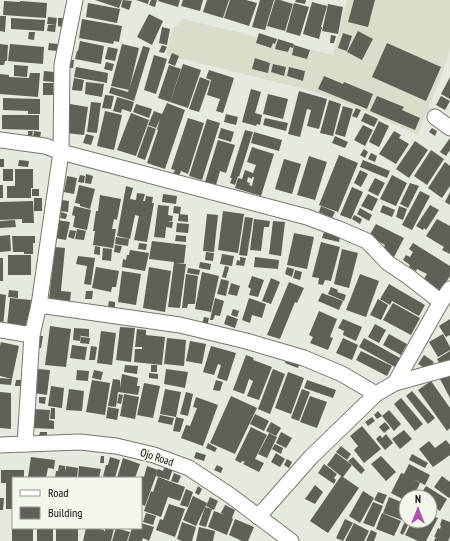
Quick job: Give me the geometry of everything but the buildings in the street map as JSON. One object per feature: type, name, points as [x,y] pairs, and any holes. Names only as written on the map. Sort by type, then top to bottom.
[{"type":"street","points":[[25,444],[32,335],[39,305],[61,152],[62,65],[75,0]]},
{"type":"street","points":[[435,117],[450,128]]},
{"type":"street","points":[[0,140],[45,146],[61,152],[300,215],[339,229],[367,241],[388,263],[442,302]]},
{"type":"street","points":[[395,383],[450,289]]},
{"type":"street","points":[[39,305],[180,325],[246,341],[304,358],[342,374],[376,394]]},
{"type":"street","points":[[0,330],[32,335]]},
{"type":"street","points":[[258,517],[311,457],[376,394],[395,383],[450,368]]},
{"type":"street","name":"Ojo Road","points":[[0,445],[80,442],[116,446],[154,455],[188,468],[231,496],[291,541]]},
{"type":"shaded area","points":[[347,0],[450,0],[450,47],[448,58],[418,135],[361,109],[305,89],[166,55],[172,30],[183,19],[333,55]]}]
